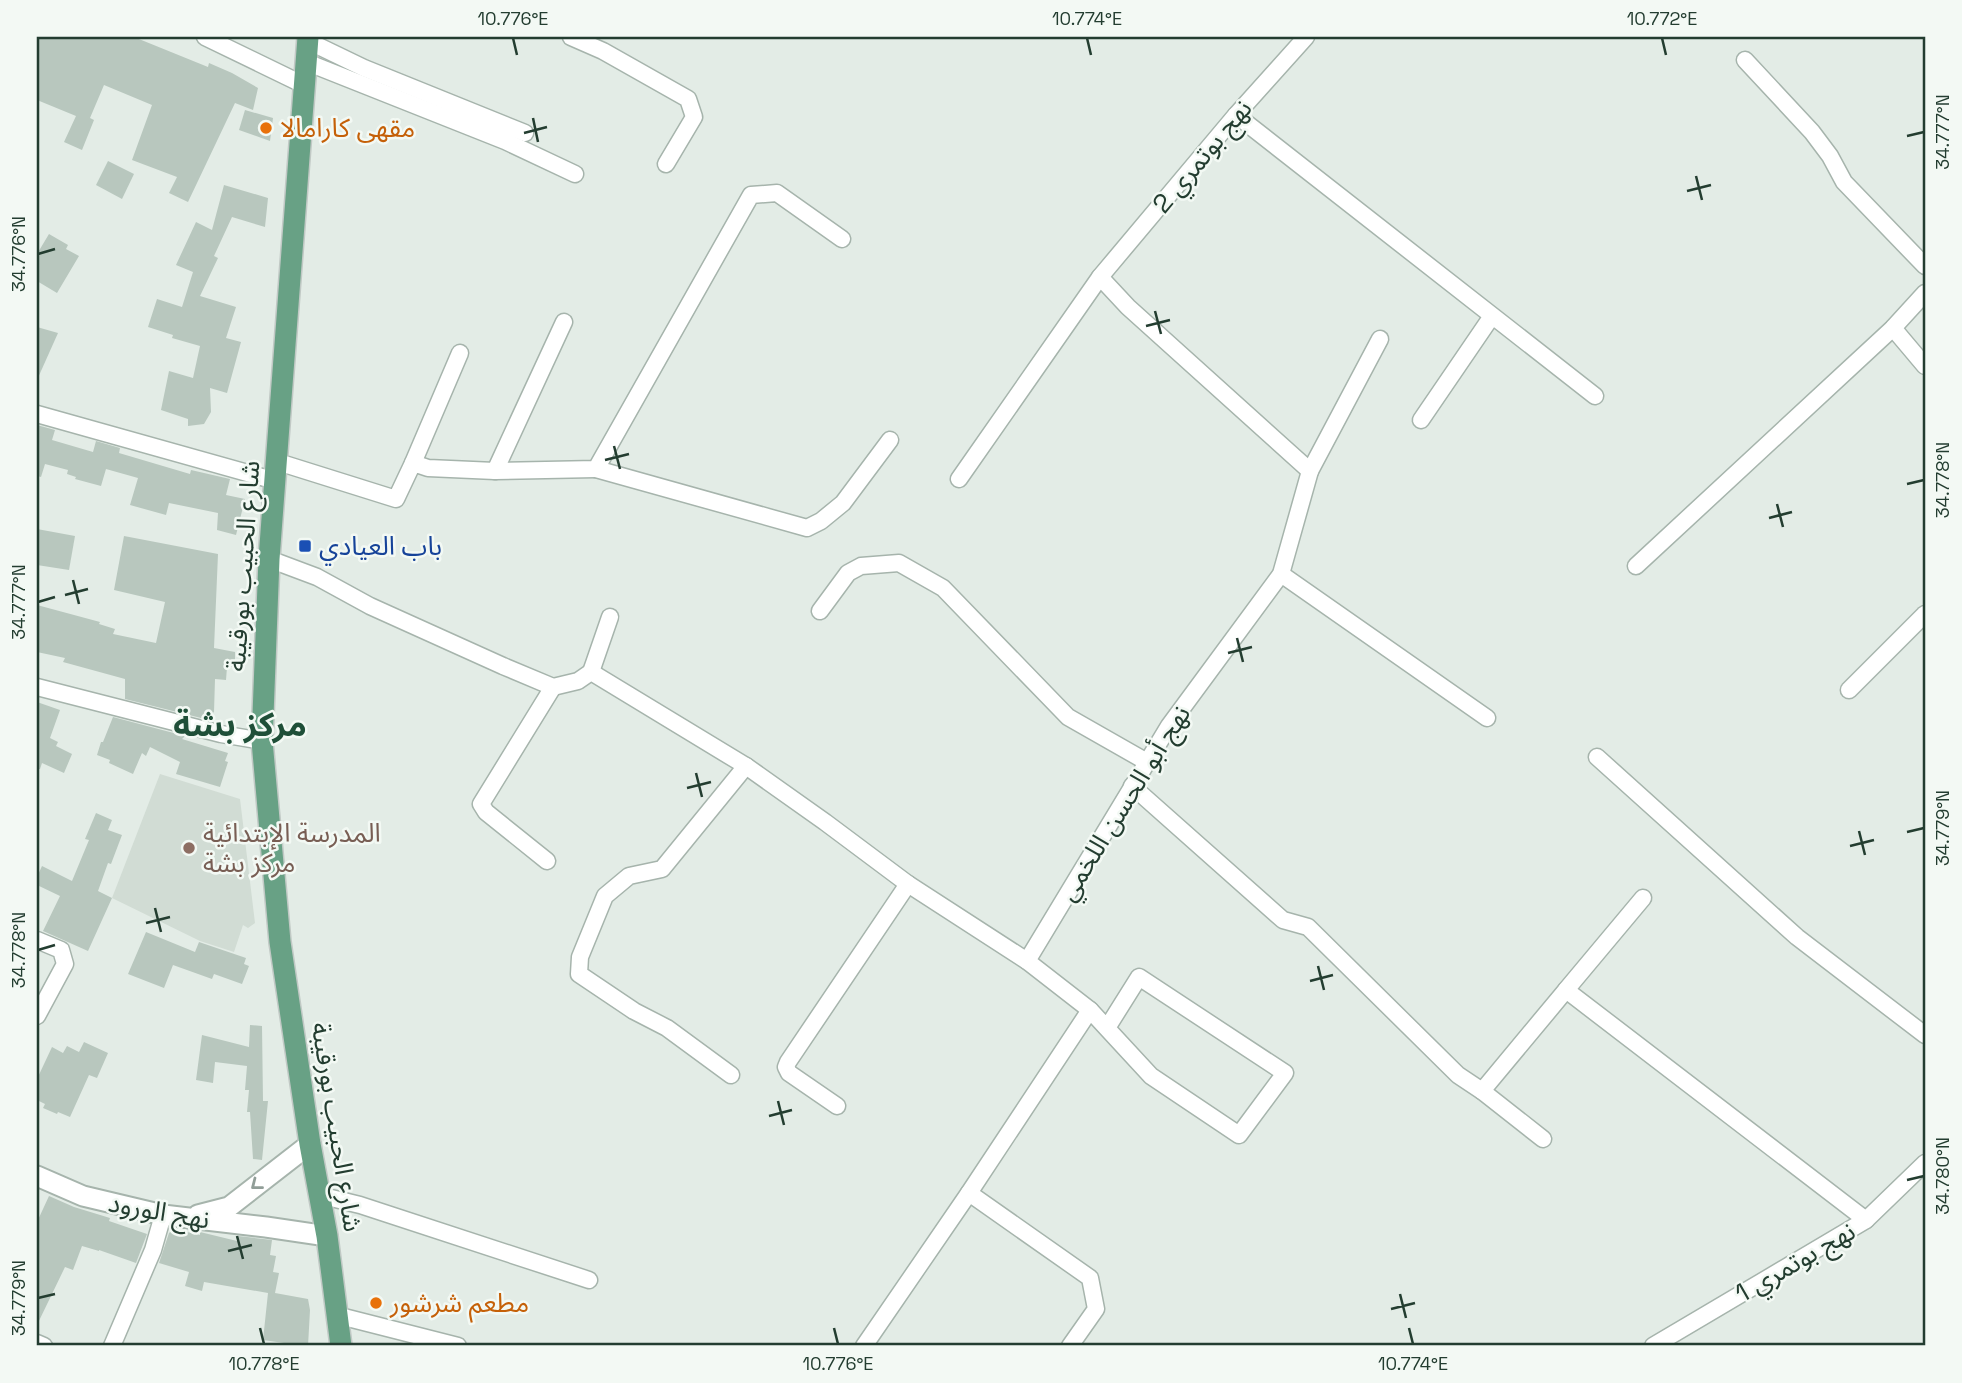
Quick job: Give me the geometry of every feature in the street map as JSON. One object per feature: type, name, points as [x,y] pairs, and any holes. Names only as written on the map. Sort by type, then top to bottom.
[{"type":"main road","name":"شارع الحبيب بورقيبة","points":[[307,47],[269,559],[262,741],[280,943],[310,1144],[327,1236],[341,1346]]},
{"type":"street","points":[[205,37],[304,85]]},
{"type":"street","points":[[571,37],[603,51],[688,99],[694,117],[666,164]]},
{"type":"street","name":"نهج بوتمري 2","points":[[959,479],[1100,277],[1306,37]]},
{"type":"street","points":[[307,47],[525,133]]},
{"type":"street","points":[[307,47],[575,174]]},
{"type":"street","points":[[1745,60],[1812,132],[1844,182],[1925,266]]},
{"type":"street","points":[[1236,116],[1595,396]]},
{"type":"street","points":[[597,469],[751,195],[777,193],[842,239]]},
{"type":"street","points":[[1100,277],[1138,316],[1310,471]]},
{"type":"street","points":[[1636,566],[1893,328],[1925,293]]},
{"type":"street","points":[[1421,420],[1492,316]]},
{"type":"street","points":[[495,471],[564,322]]},
{"type":"street","points":[[1893,328],[1925,366]]},
{"type":"street","name":"نهج أبو الحسن اللخمي","points":[[1027,961],[1168,726],[1281,574],[1310,471],[1380,339]]},
{"type":"street","points":[[37,414],[396,499],[460,353]]},
{"type":"street","points":[[413,463],[428,468],[495,471],[597,469],[807,528],[821,521],[843,503],[890,440]]},
{"type":"street","points":[[269,559],[317,577],[370,606],[552,687],[578,681],[591,672],[610,617]]},
{"type":"street","points":[[820,611],[848,573],[861,566],[899,563],[943,588],[1068,717],[1147,762]]},
{"type":"street","points":[[1281,574],[1487,718]]},
{"type":"street","points":[[1849,690],[1925,614]]},
{"type":"street","points":[[591,672],[746,766],[908,884],[1027,961],[1090,1010],[1151,1076],[1239,1135],[1285,1073],[1139,977],[1107,1028]]},
{"type":"street","points":[[37,687],[221,734],[262,741]]},
{"type":"street","points":[[547,862],[486,812],[481,804],[552,687]]},
{"type":"street","points":[[1597,757],[1797,937],[1925,1035]]},
{"type":"street","points":[[731,1075],[667,1028],[634,1011],[579,974],[580,957],[605,896],[629,876],[662,869],[746,766]]},
{"type":"street","points":[[1132,786],[1283,920],[1308,927],[1458,1075],[1543,1139]]},
{"type":"street","points":[[837,1106],[789,1073],[786,1067],[908,884]]},
{"type":"street","points":[[1482,1091],[1643,898]]},
{"type":"street","points":[[37,940],[61,950],[65,964],[37,1016]]},
{"type":"street","points":[[1566,990],[1866,1220]]},
{"type":"street","points":[[864,1346],[1090,1010]]},
{"type":"street","points":[[112,1346],[153,1250],[173,1217],[229,1207],[310,1144]]},
{"type":"street","name":"نهج بوتمري 1","points":[[1653,1346],[1866,1220],[1925,1163]]},
{"type":"street","name":"نهج الورود","points":[[37,1176],[83,1196],[173,1217],[327,1236]]},
{"type":"street","points":[[969,1193],[1090,1278],[1096,1309],[1070,1346]]},
{"type":"street","points":[[320,1195],[360,1205],[589,1280]]},
{"type":"street","points":[[336,1315],[458,1346]]},
{"type":"street","points":[[37,1343],[44,1346]]},
{"type":"shaded area","name":"المدرسة الإبتدائية مركز بشة","points":[[160,774],[240,799],[255,923],[248,928],[243,925],[234,952],[200,941],[112,898]]},
{"type":"building","points":[[37,37],[134,37],[208,67],[209,63],[258,88],[253,110],[235,103],[188,202],[169,193],[177,177],[132,160],[152,105],[104,85],[90,118],[94,120],[82,150],[64,142],[76,116],[37,100]]},
{"type":"building","points":[[245,110],[273,118],[270,141],[239,130]]},
{"type":"building","points":[[108,161],[134,174],[122,199],[96,185]]},
{"type":"building","points":[[224,185],[268,198],[265,227],[232,217],[214,256],[218,258],[200,296],[236,307],[226,338],[241,342],[227,393],[210,388],[211,412],[204,424],[188,426],[188,419],[161,410],[169,371],[193,378],[200,346],[148,327],[157,299],[182,307],[193,272],[176,265],[196,222],[212,230]]},
{"type":"building","points":[[49,234],[68,245],[66,249],[79,256],[57,293],[37,281],[37,254]]},
{"type":"building","points":[[37,327],[58,333],[37,380]]},
{"type":"building","points":[[37,425],[55,430],[52,440],[93,452],[96,441],[120,448],[119,453],[190,474],[191,470],[230,479],[226,495],[245,499],[236,535],[217,530],[218,513],[169,503],[166,515],[130,505],[138,478],[106,469],[101,486],[75,479],[76,477],[67,474],[68,470],[45,464],[41,477],[37,476]]},
{"type":"building","points":[[37,529],[75,536],[69,570],[37,565]]},
{"type":"building","points":[[124,536],[218,554],[214,648],[235,652],[235,667],[227,667],[226,680],[215,679],[214,712],[205,719],[125,699],[125,679],[63,662],[65,658],[37,652],[37,605],[100,622],[99,624],[115,629],[113,634],[156,643],[165,602],[114,590]]},
{"type":"building","points":[[37,702],[60,710],[50,738],[58,742],[56,746],[72,754],[64,773],[42,763],[40,769],[37,769]]},
{"type":"building","points":[[113,717],[185,736],[182,739],[228,753],[220,787],[176,774],[180,762],[150,747],[146,756],[142,753],[133,774],[109,763],[110,760],[97,755]]},
{"type":"building","points":[[96,813],[112,820],[108,830],[122,835],[98,891],[112,898],[88,951],[43,931],[60,896],[37,885],[37,877],[42,866],[72,881],[89,840],[85,839]]},
{"type":"building","points":[[146,932],[195,952],[199,942],[246,958],[244,964],[249,966],[242,984],[214,974],[212,979],[173,965],[164,988],[128,974]]},
{"type":"building","points":[[250,1025],[262,1026],[263,1101],[268,1101],[262,1160],[253,1159],[250,1112],[247,1112],[249,1090],[245,1090],[247,1066],[215,1062],[213,1083],[196,1080],[202,1035],[249,1047]]},
{"type":"building","points":[[84,1042],[108,1053],[97,1078],[89,1075],[70,1117],[43,1108],[45,1104],[37,1100],[37,1079],[52,1047],[63,1053],[67,1046],[79,1052]]},
{"type":"building","points":[[49,1196],[147,1234],[136,1263],[82,1246],[73,1270],[65,1267],[37,1325],[37,1222]]},
{"type":"building","points":[[174,1229],[237,1241],[238,1236],[272,1240],[270,1255],[276,1256],[273,1272],[279,1273],[275,1293],[308,1299],[308,1346],[284,1346],[284,1343],[263,1340],[268,1293],[204,1282],[202,1291],[185,1286],[189,1272],[159,1263],[169,1233]]},
{"type":"place","name":"مقهى كارامالا","points":[[266,128]]},
{"type":"place","name":"باب العيادي","points":[[305,546]]},
{"type":"place","name":"المدرسة الإبتدائية مركز بشة","points":[[189,848]]},
{"type":"place","name":"مطعم شرشور","points":[[376,1303]]},
{"type":"district","name":"مركز بشة","points":[[240,724]]}]
